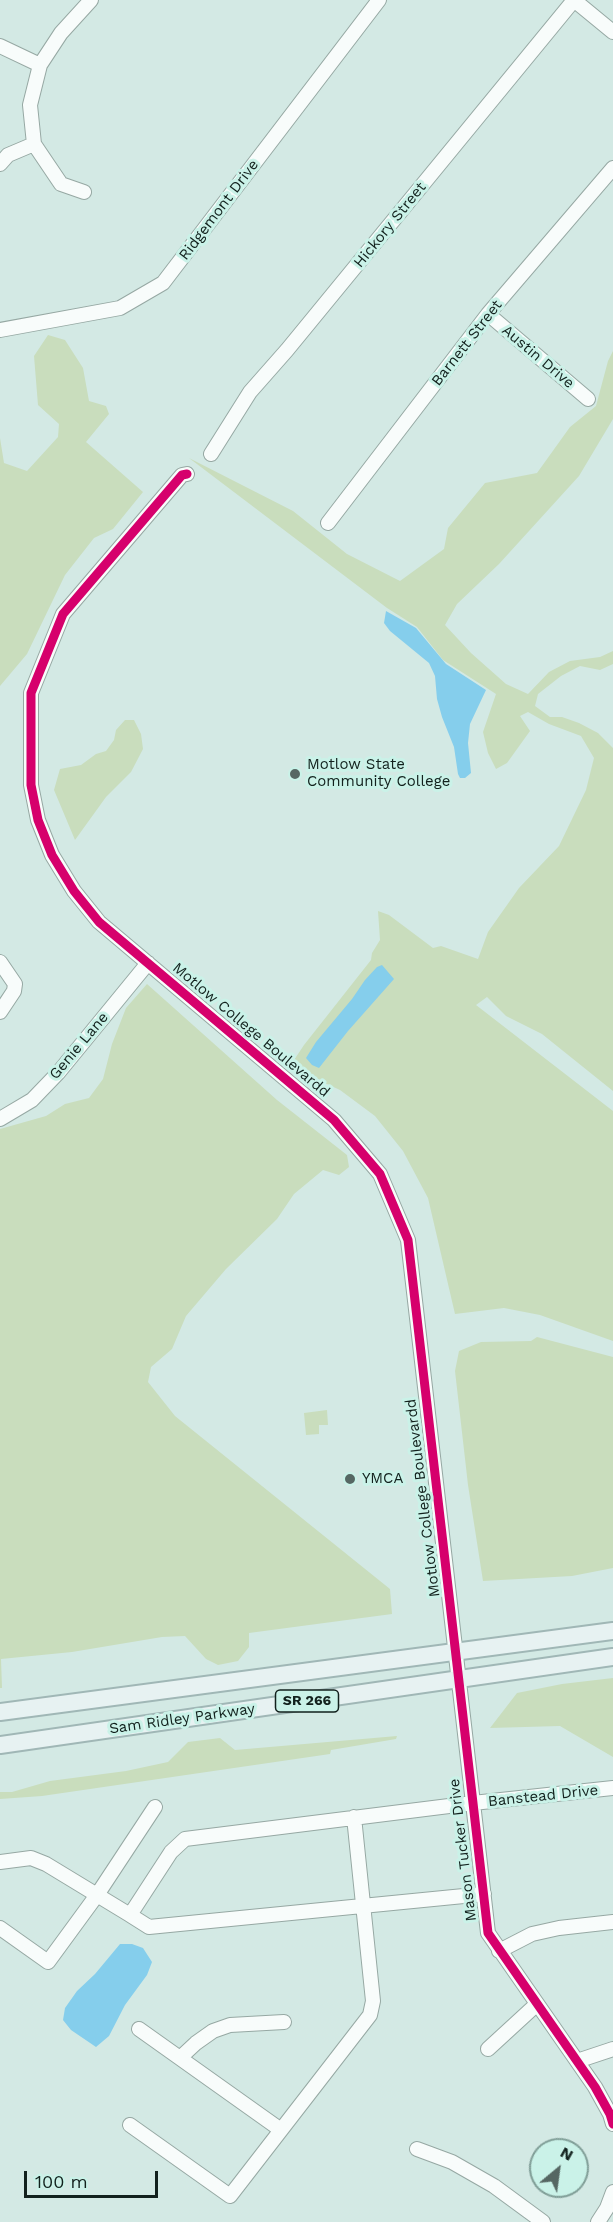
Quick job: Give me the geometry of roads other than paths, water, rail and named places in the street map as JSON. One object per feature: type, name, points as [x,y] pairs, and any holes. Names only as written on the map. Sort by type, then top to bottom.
[{"type":"main road","name":"Sam Ridley Parkway","points":[[0,1712],[613,1631]]},
{"type":"main road","name":"Sam Ridley Parkway","points":[[0,1745],[613,1657]]},
{"type":"street","points":[[84,192],[61,184],[34,144],[30,105],[40,65],[61,33],[90,0]]},
{"type":"street","name":"Ridgemont Drive","points":[[0,330],[120,308],[163,283],[380,0]]},
{"type":"street","points":[[574,0],[613,32]]},
{"type":"street","name":"Hickory Street","points":[[211,454],[250,392],[288,350],[574,0]]},
{"type":"street","points":[[0,46],[40,65]]},
{"type":"street","points":[[0,164],[8,155],[34,144]]},
{"type":"street","name":"Barnett Street","points":[[328,523],[488,314],[613,168]]},
{"type":"street","name":"Austin Drive","points":[[488,314],[588,399]]},
{"type":"street","name":"Motlow College Boulevardd","points":[[187,474],[182,475],[63,614],[31,693],[30,785],[38,820],[52,855],[74,891],[99,922],[334,1120],[380,1174],[408,1240],[459,1679]]},
{"type":"street","points":[[0,962],[15,984],[14,991],[0,1012]]},
{"type":"street","name":"Genie Lane","points":[[0,1119],[32,1100],[58,1073],[148,963]]},
{"type":"street","name":"Mason Tucker Drive","points":[[459,1679],[488,1933],[577,2061],[610,2114],[613,2124]]},
{"type":"street","name":"Banstead Drive","points":[[130,1915],[171,1852],[185,1839],[354,1817],[613,1788]]},
{"type":"street","points":[[0,1928],[48,1962],[97,1895],[155,1807]]},
{"type":"street","points":[[129,2125],[230,2196],[370,2016],[373,2001],[354,1817]]},
{"type":"street","points":[[0,1862],[31,1858],[46,1864],[149,1927],[483,1894]]},
{"type":"street","points":[[499,1951],[532,1934],[559,1928],[613,1922]]},
{"type":"street","points":[[488,2049],[537,2004]]},
{"type":"street","points":[[181,2057],[213,2031],[230,2025],[284,2022]]},
{"type":"street","points":[[139,2029],[281,2130]]},
{"type":"street","points":[[577,2061],[613,2049]]},
{"type":"street","points":[[417,2149],[452,2162],[494,2186],[543,2222]]},
{"type":"street","points":[[598,2222],[613,2192]]},
{"type":"water","points":[[386,611],[416,628],[446,664],[486,690],[470,724],[468,743],[471,773],[465,778],[460,778],[458,774],[454,747],[442,717],[437,699],[435,676],[429,663],[390,631],[384,623]]},
{"type":"water","points":[[382,965],[394,979],[319,1068],[312,1065],[306,1058],[316,1042],[365,980],[377,967]]},
{"type":"water","points":[[120,1944],[132,1944],[143,1948],[152,1962],[147,1975],[125,2005],[109,2036],[96,2047],[71,2030],[63,2020],[65,2008],[77,1991],[95,1974]]},
{"type":"place","name":"Motlow State Community College","points":[[295,774]]},
{"type":"place","name":"YMCA","points":[[350,1479]]}]
